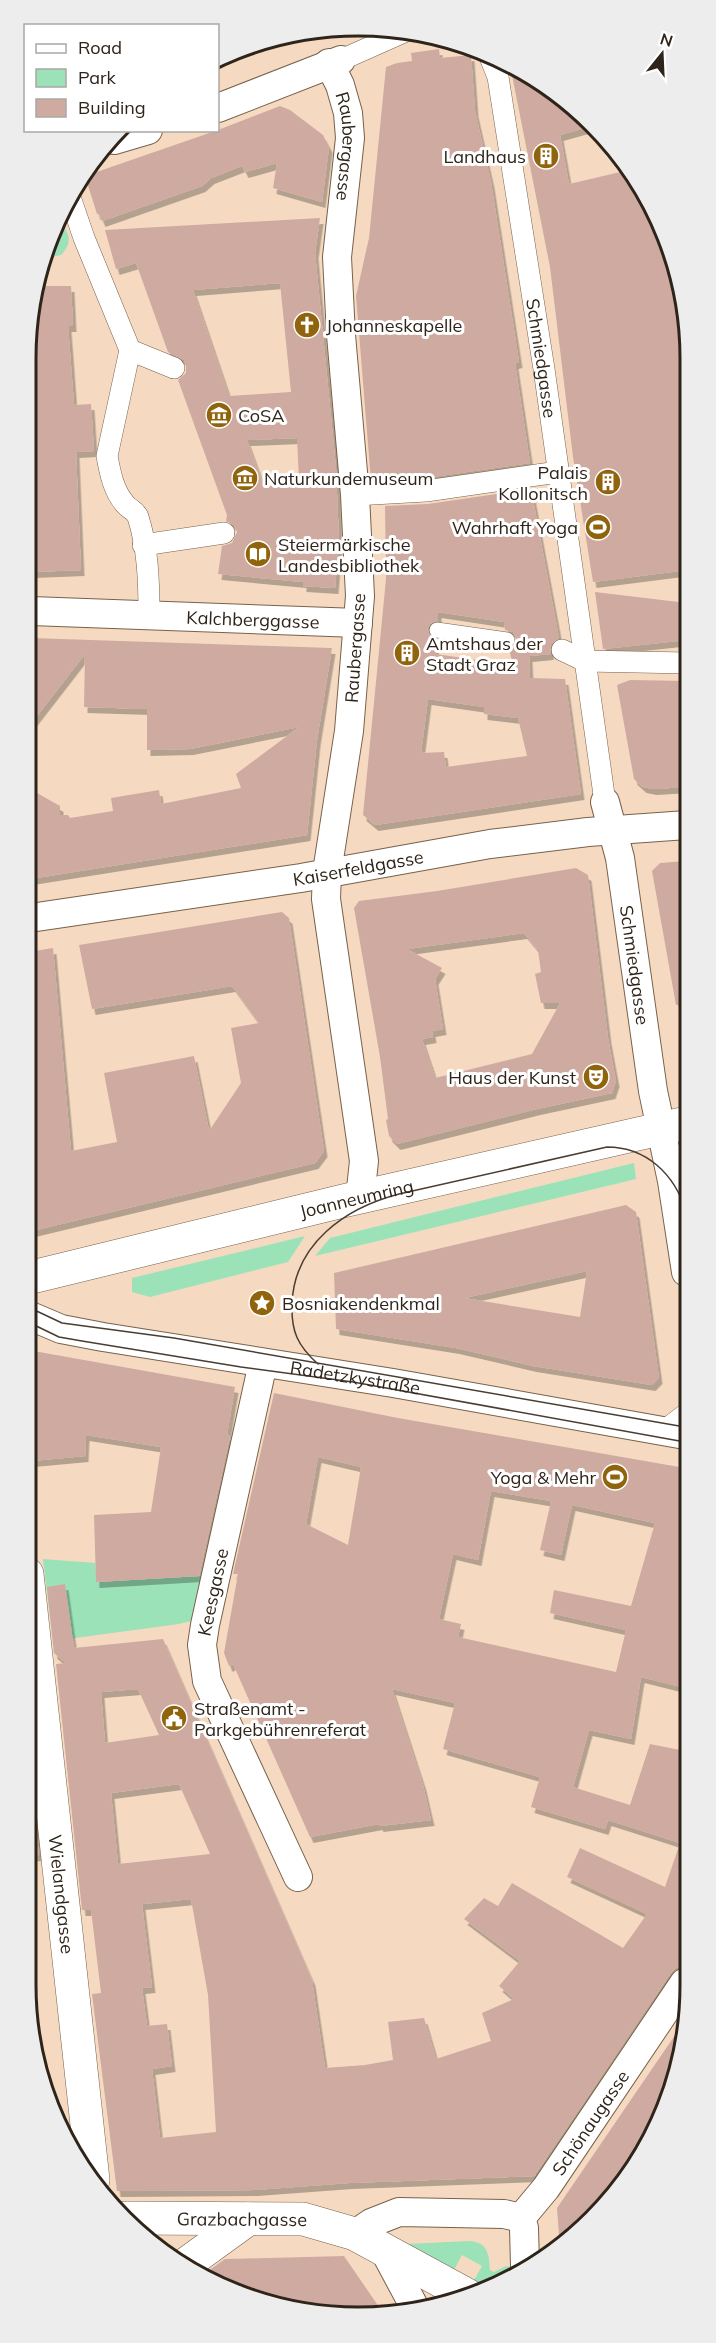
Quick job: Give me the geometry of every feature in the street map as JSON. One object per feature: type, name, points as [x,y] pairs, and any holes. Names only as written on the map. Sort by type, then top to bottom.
[{"type":"main road","name":"Joanneumring","points":[[36,1276],[673,1126]]},
{"type":"main road","name":"Wielandgasse","points":[[36,1657],[91,2166]]},
{"type":"main road","name":"Grazbachgasse","points":[[136,2218],[303,2219],[355,2234],[459,2291]]},
{"type":"main road","points":[[191,2260],[248,2219]]},
{"type":"street","points":[[219,108],[390,38]]},
{"type":"street","name":"Raubergasse","points":[[335,62],[348,113],[350,138],[337,257],[341,335],[356,495],[360,596],[349,731],[327,872],[326,899],[364,1161],[360,1198]]},
{"type":"street","name":"Schmiedgasse","points":[[494,66],[498,76],[558,472],[605,802],[620,858],[673,1126],[672,1181],[680,1233]]},
{"type":"street","points":[[124,137],[141,132]]},
{"type":"street","points":[[74,207],[130,350],[107,456],[117,493],[125,505],[137,514],[149,577],[148,615]]},
{"type":"street","points":[[130,350],[174,368]]},
{"type":"street","points":[[356,495],[426,491],[558,472]]},
{"type":"street","points":[[143,545],[224,533]]},
{"type":"street","name":"Kalchberggasse","points":[[36,611],[358,622]]},
{"type":"street","points":[[561,650],[585,661],[680,663]]},
{"type":"street","name":"Kaiserfeldgasse","points":[[36,917],[490,844],[612,830],[680,825]]},
{"type":"street","name":"Radetzkystraße","points":[[36,1318],[61,1329],[393,1383],[672,1433]]},
{"type":"street","name":"Keesgasse","points":[[263,1363],[202,1645],[207,1681],[298,1877]]},
{"type":"street","name":"Schönaugasse","points":[[521,2218],[546,2188],[680,1989]]},
{"type":"street","points":[[355,2234],[371,2223],[399,2212],[504,2214],[521,2218],[525,2228],[525,2260]]},
{"type":"street","points":[[385,2252],[412,2302]]},
{"type":"lane","points":[[437,630],[507,640]]},
{"type":"lane","points":[[672,1433],[680,1419]]},
{"type":"green space","points":[[64,228],[69,240],[61,255],[52,257]]},
{"type":"green space","points":[[634,1163],[636,1179],[315,1256],[330,1238]]},
{"type":"green space","points":[[305,1236],[288,1262],[150,1297],[132,1292],[132,1278]]},
{"type":"green space","points":[[43,1559],[95,1563],[97,1582],[202,1576],[195,1620],[53,1641]]},
{"type":"green space","points":[[475,2242],[484,2246],[490,2270],[494,2272],[506,2266],[510,2269],[477,2284],[473,2282],[482,2266],[462,2255],[453,2272],[406,2244]]},
{"type":"building","points":[[439,49],[440,58],[471,57],[475,111],[491,182],[519,362],[515,363],[530,463],[425,478],[371,481],[356,296],[369,238],[386,67],[412,61],[411,53]]},
{"type":"building","points":[[512,75],[537,90],[584,128],[560,135],[569,184],[621,172],[647,216],[663,254],[674,295],[679,337],[680,571],[593,582],[573,457],[550,267]]},
{"type":"building","points":[[280,106],[290,110],[323,135],[329,147],[322,202],[273,188],[277,163],[245,172],[242,166],[211,178],[202,186],[102,221],[97,214],[87,183],[95,173],[212,132],[219,132],[219,130]]},
{"type":"building","points":[[320,218],[315,253],[336,469],[339,542],[335,588],[303,586],[303,582],[218,574],[222,546],[232,543],[237,532],[234,525],[226,521],[227,515],[178,380],[186,373],[186,366],[184,360],[168,352],[136,263],[116,269],[105,230]],"holes":[[[280,283],[291,392],[229,396],[193,290]],[[297,438],[299,481],[264,487],[247,440]]]},
{"type":"building","points":[[44,286],[71,286],[73,326],[68,326],[74,405],[91,404],[94,451],[76,452],[81,570],[36,572],[36,358],[39,316]]},
{"type":"building","name":"Amtshaus der Stadt Graz","points":[[531,489],[559,638],[551,644],[550,654],[529,656],[530,678],[565,679],[581,794],[375,825],[363,815],[386,579],[385,506],[428,504]],"holes":[[[438,612],[504,622],[505,630],[513,632],[516,637],[515,646],[509,649],[513,665],[435,654],[436,640],[431,637],[427,629],[430,624],[438,620]],[[428,699],[484,707],[484,714],[518,718],[527,756],[446,767],[444,752],[421,753]]]},
{"type":"building","points":[[595,592],[680,602],[680,641],[603,649]]},
{"type":"building","points":[[36,638],[332,648],[317,740],[307,835],[36,878],[36,792],[60,806],[60,815],[68,815],[70,818],[113,811],[111,798],[159,790],[161,804],[241,788],[236,774],[299,727],[190,749],[147,750],[147,709],[84,707],[85,654],[36,717]]},
{"type":"building","points":[[630,680],[680,681],[680,787],[653,789],[643,787],[634,779],[617,685]]},
{"type":"building","points":[[680,862],[680,1005],[676,1005],[652,871],[660,863]]},
{"type":"building","points":[[576,868],[588,875],[608,1038],[616,1081],[612,1093],[397,1144],[389,1136],[380,1057],[354,908],[359,901],[437,891]],"holes":[[[524,933],[538,950],[541,972],[535,974],[541,1003],[560,1003],[532,1054],[435,1078],[422,1039],[433,1037],[432,1031],[443,1029],[435,979],[442,968],[407,949]]]},
{"type":"building","points":[[282,912],[289,918],[324,1151],[315,1163],[36,1230],[36,951],[53,948],[71,1151],[117,1142],[104,1073],[194,1056],[209,1131],[241,1083],[231,1028],[259,1023],[232,986],[92,1009],[79,945]]},
{"type":"building","points":[[626,1205],[636,1212],[659,1378],[652,1385],[533,1366],[456,1348],[336,1329],[334,1273]],"holes":[[[587,1271],[580,1317],[464,1298]]]},
{"type":"building","points":[[36,1351],[235,1387],[227,1435],[230,1436],[199,1576],[96,1582],[94,1515],[151,1512],[161,1447],[86,1435],[85,1456],[36,1461]]},
{"type":"building","points":[[274,1393],[398,1418],[680,1467],[680,1687],[641,1677],[631,1739],[589,1730],[573,1787],[630,1805],[650,1744],[680,1750],[680,1843],[608,1820],[605,1829],[531,1807],[540,1777],[443,1749],[455,1703],[392,1689],[423,1785],[431,1820],[380,1826],[379,1824],[310,1837],[233,1664],[229,1666],[224,1653],[238,1574],[233,1574]],"holes":[[[318,1457],[361,1467],[348,1545],[306,1524]],[[491,1491],[551,1501],[540,1550],[561,1555],[572,1505],[655,1523],[631,1606],[554,1590],[550,1613],[626,1630],[616,1672],[458,1637],[461,1624],[439,1619],[453,1554],[478,1560]]]},
{"type":"building","points":[[65,1584],[74,1648],[163,1639],[312,1980],[325,2068],[393,2060],[388,2022],[424,2018],[436,2059],[491,2041],[482,2013],[514,1999],[499,1986],[520,1961],[464,1919],[484,1898],[498,1906],[512,1883],[623,1948],[647,1914],[567,1877],[580,1848],[665,1887],[680,1843],[680,1968],[670,1974],[534,2176],[349,2183],[254,2190],[117,2191],[92,1994],[101,1993],[91,1910],[82,1910],[56,1664],[66,1663],[54,1653],[47,1587]],"holes":[[[138,1689],[159,1735],[105,1743],[101,1692]],[[179,1784],[210,1854],[118,1864],[111,1793]],[[191,1899],[208,1995],[216,2132],[160,2138],[152,2069],[172,2066],[167,2024],[147,2026],[142,1988],[152,1987],[142,1904]]]},
{"type":"building","points":[[36,1829],[39,1855],[36,1855]]},
{"type":"building","points":[[676,2034],[663,2089],[647,2127],[626,2164],[586,2213],[559,2236],[557,2208]]},
{"type":"building","points":[[344,2256],[378,2306],[316,2304],[254,2290],[209,2270],[225,2259]]},
{"type":"tram line","points":[[318,1364],[305,1351],[297,1338],[293,1323],[292,1304],[295,1283],[302,1263],[312,1247],[326,1232],[342,1219],[379,1200],[607,1147],[634,1152],[657,1165],[680,1196]]},
{"type":"tram line","points":[[36,1311],[62,1323],[174,1338],[680,1426]]},
{"type":"tram line","points":[[36,1326],[59,1337],[241,1367],[353,1382],[680,1441]]},
{"type":"place","name":"Landhaus","points":[[546,156]]},
{"type":"place","name":"Johanneskapelle","points":[[307,325]]},
{"type":"place","name":"CoSA","points":[[219,415]]},
{"type":"place","name":"Naturkundemuseum","points":[[245,478]]},
{"type":"place","name":"Palais Kollonitsch","points":[[608,482]]},
{"type":"place","name":"Wahrhaft Yoga","points":[[598,527]]},
{"type":"place","name":"Steiermärkische Landesbibliothek","points":[[258,554]]},
{"type":"place","name":"Amtshaus der Stadt Graz","points":[[407,653]]},
{"type":"place","name":"Haus der Kunst","points":[[596,1077]]},
{"type":"place","name":"Bosniakendenkmal","points":[[262,1303]]},
{"type":"place","name":"Yoga & Mehr","points":[[615,1477]]},
{"type":"place","name":"Straßenamt - Parkgebührenreferat","points":[[174,1718]]}]
